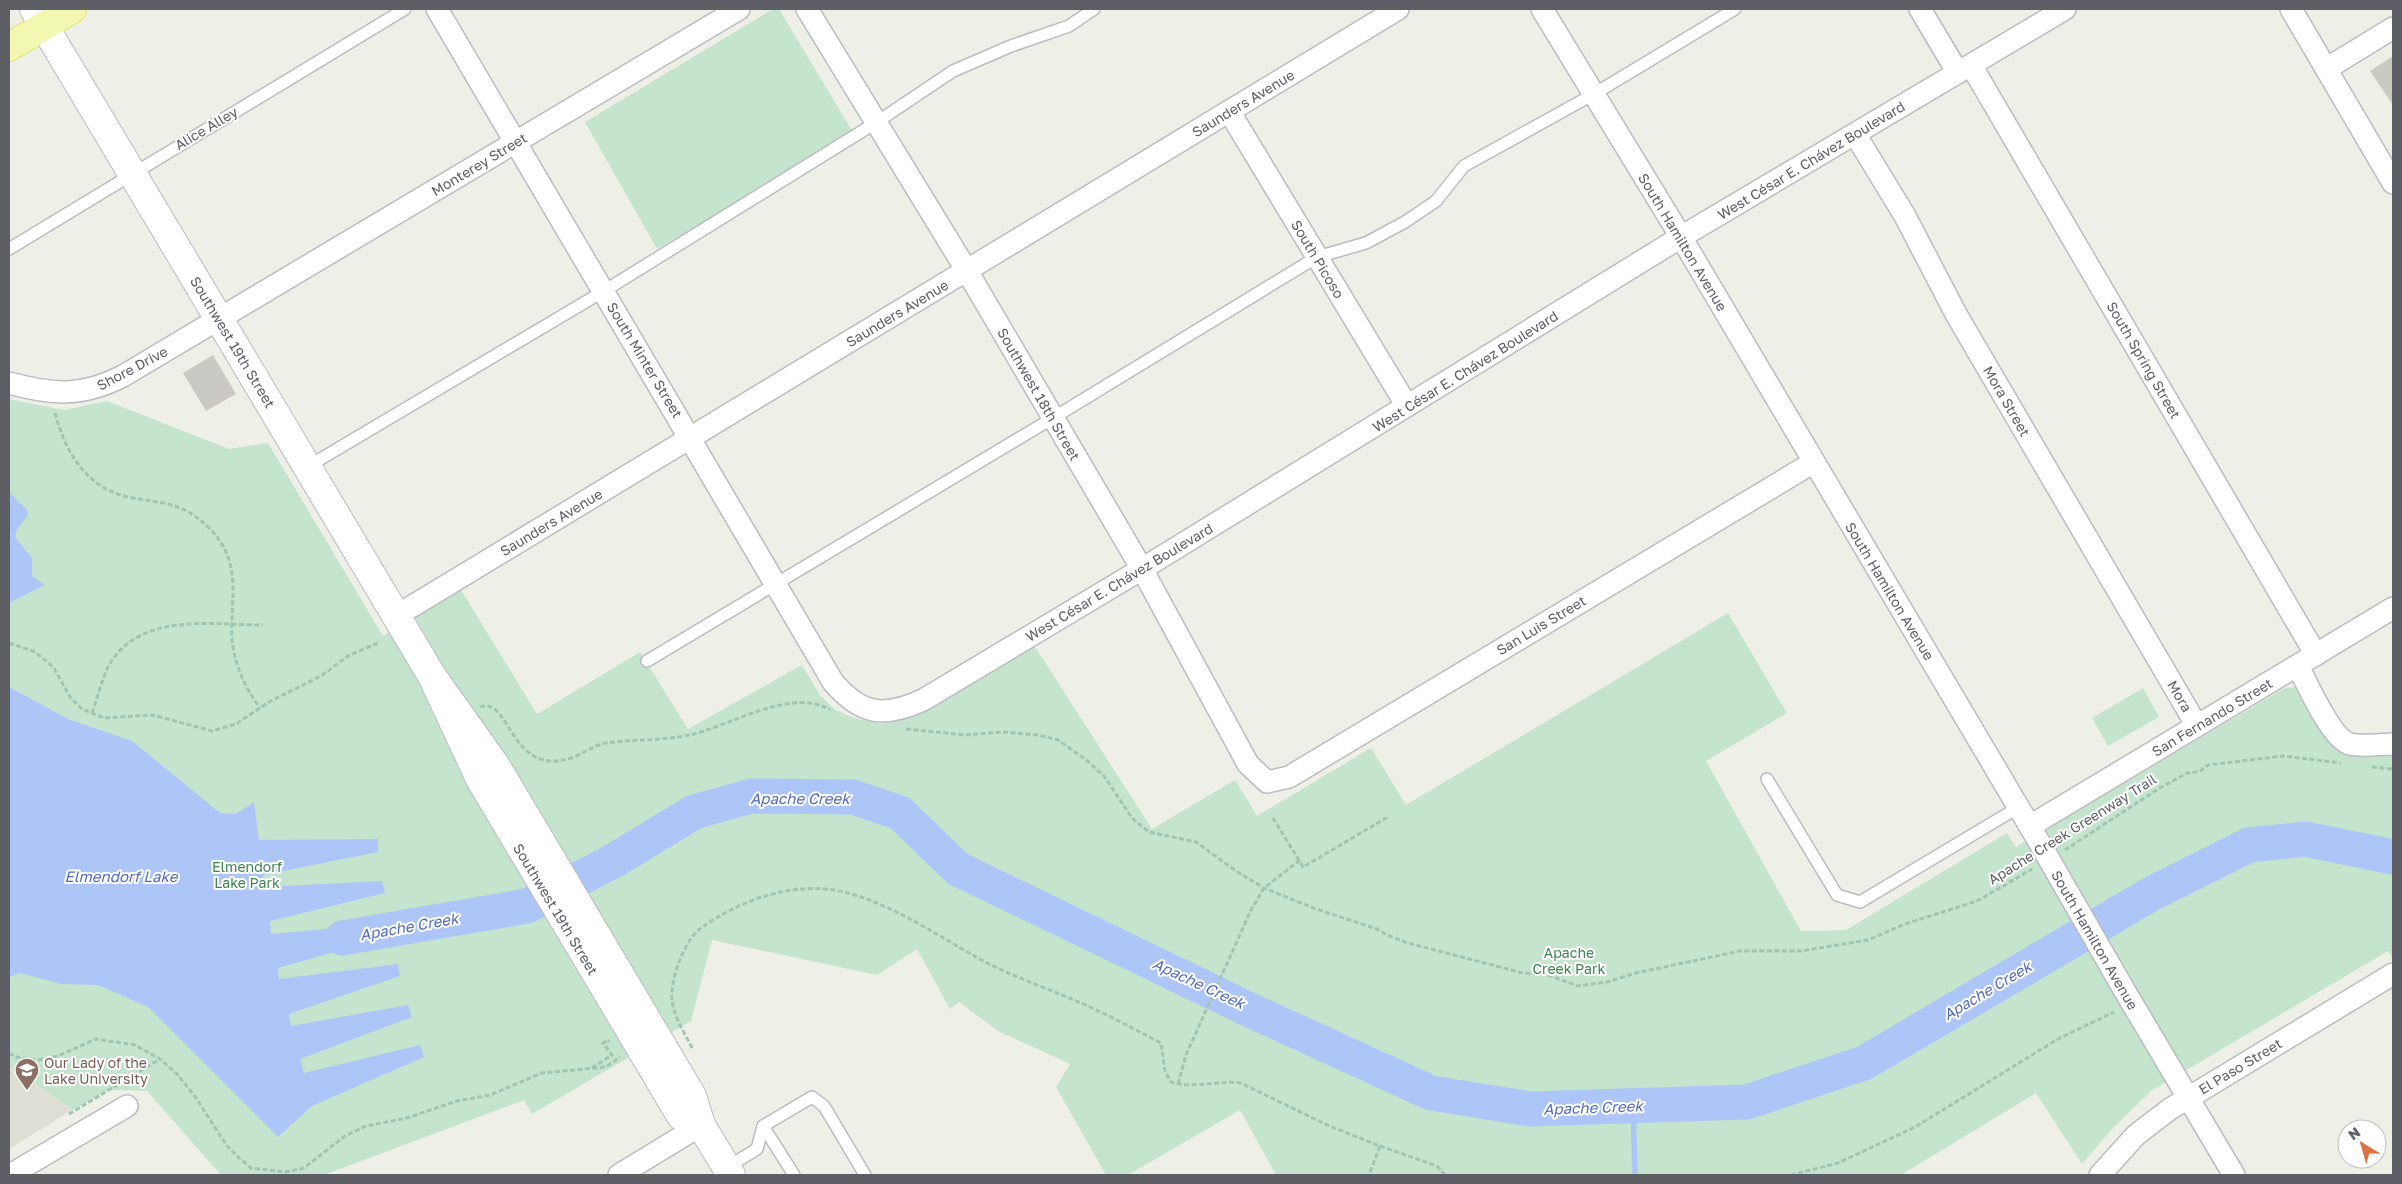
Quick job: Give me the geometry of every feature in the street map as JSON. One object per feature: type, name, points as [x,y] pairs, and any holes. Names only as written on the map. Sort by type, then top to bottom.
[{"type":"main road","points":[[9,47],[39,17],[72,9]]},
{"type":"street","name":"South Minter Street","points":[[437,9],[692,438],[833,682],[845,696],[859,706]]},
{"type":"street","name":"Monterey Street","points":[[219,320],[739,9]]},
{"type":"street","name":"Southwest 18th Street","points":[[806,9],[967,271],[1142,569],[1248,764],[1267,782]]},
{"type":"street","name":"Saunders Avenue","points":[[396,616],[1398,9]]},
{"type":"street","name":"South Hamilton Avenue","points":[[1542,9],[1681,237],[2030,826],[2127,996],[2234,1175]]},
{"type":"street","name":"South Spring Street","points":[[1920,9],[1965,69],[2307,660],[2326,719],[2339,736],[2349,744],[2393,744]]},
{"type":"street","name":"West César E. Chávez Boulevard","points":[[859,706],[877,711],[891,712],[916,703],[1142,569],[1681,237],[2065,9]]},
{"type":"street","points":[[2290,9],[2393,183]]},
{"type":"street","name":"Southwest 19th Street","points":[[39,17],[432,676],[496,766],[527,837],[596,955],[692,1096],[701,1125],[728,1171]]},
{"type":"street","points":[[2326,69],[2393,28]]},
{"type":"street","name":"South Picoso","points":[[1229,111],[1407,406]]},
{"type":"street","name":"Mora Street","points":[[1855,134],[1905,216],[1956,314],[2163,666]]},
{"type":"street","name":"Shore Drive","points":[[9,383],[53,392],[80,392],[100,388],[219,320]]},
{"type":"street","name":"San Luis Street","points":[[1267,782],[1289,777],[1814,462]]},
{"type":"street","name":"San Fernando Street","points":[[2030,826],[2393,608]]},
{"type":"street","name":"Mora","points":[[2163,666],[2198,726]]},
{"type":"street","name":"El Paso Street","points":[[2100,1175],[2136,1135],[2187,1097],[2393,974]]},
{"type":"street","points":[[11,1175],[127,1106]]},
{"type":"street","points":[[619,1175],[701,1125]]},
{"type":"lane","name":"Alice Alley","points":[[9,249],[132,172],[405,9]]},
{"type":"lane","points":[[307,467],[604,291],[877,122],[953,71],[1011,46],[1069,26],[1094,9]]},
{"type":"lane","points":[[647,661],[1053,418],[1317,257],[1366,244],[1405,222],[1436,201],[1464,166],[1594,94],[1735,9]]},
{"type":"lane","points":[[1768,779],[1837,895],[1860,902],[2018,807]]},
{"type":"lane","points":[[728,1171],[757,1149],[763,1126],[812,1097],[824,1106],[865,1175]]},
{"type":"lane","points":[[763,1126],[794,1175]]},
{"type":"path","points":[[55,413],[65,444],[87,476],[116,494],[155,500],[184,509],[211,530],[221,544],[230,563],[234,584],[232,641],[244,685],[260,708]]},
{"type":"path","points":[[92,713],[107,670],[129,642],[137,637],[151,631],[192,623],[263,625]]},
{"type":"path","points":[[9,643],[33,651],[54,668],[75,703],[82,709],[104,718],[114,719],[140,714],[153,715],[212,731],[236,724],[260,708],[321,676],[348,656],[380,642]]},
{"type":"path","points":[[475,710],[484,706],[499,712],[518,743],[539,760],[551,763],[572,758],[605,744],[687,736],[747,715],[790,704],[806,702],[827,708],[835,713]]},
{"type":"path","name":"Apache Creek Greenway Trail","points":[[902,728],[965,735],[1003,732],[1038,735],[1058,740],[1085,758],[1104,776],[1132,818],[1148,832],[1196,842],[1236,871],[1264,888],[1316,909],[1353,920],[1408,943],[1523,972],[1548,975],[1578,986],[1607,982],[1636,973],[1740,951],[1801,951],[1868,940],[1905,924],[1976,901],[2047,855],[2158,789],[2187,773],[2199,772],[2208,765],[2283,756],[2346,764]]},
{"type":"path","points":[[2365,766],[2393,769]]},
{"type":"path","points":[[1273,818],[1304,867],[1388,817]]},
{"type":"path","points":[[1178,1084],[1186,1055],[1251,910],[1264,888],[1300,860]]},
{"type":"path","points":[[695,1052],[674,1010],[672,998],[673,986],[686,944],[697,931],[734,908],[757,899],[792,890],[822,889],[844,892],[914,921],[990,964],[1092,1008],[1161,1042],[1165,1071],[1171,1082],[1178,1084],[1241,1083],[1327,1125],[1436,1166],[1445,1175]]},
{"type":"path","points":[[1790,1175],[1838,1163],[1915,1127],[2127,996]]},
{"type":"path","points":[[9,1053],[16,1057],[38,1060],[58,1056],[96,1039],[135,1045],[160,1059],[194,1095],[227,1146],[238,1157],[251,1168],[285,1172],[304,1168],[344,1136],[366,1126],[407,1118],[457,1101],[490,1095],[542,1073],[606,1066],[628,1053]]},
{"type":"path","points":[[591,1068],[612,1055],[603,1043],[608,1040],[620,1057]]},
{"type":"path","points":[[62,1119],[160,1059]]},
{"type":"path","points":[[1369,1175],[1380,1146]]},
{"type":"shaded area","name":"Our Lady of the Lake University","points":[[9,1066],[72,1110],[9,1149]]},
{"type":"green space","points":[[773,9],[779,9],[854,134],[657,249],[585,122]]},
{"type":"green space","name":"Apache Creek Park","points":[[9,399],[64,410],[107,401],[229,449],[268,443],[383,636],[461,590],[537,714],[640,652],[688,729],[802,665],[820,695],[834,709],[851,717],[880,724],[906,716],[1032,642],[1152,829],[1235,780],[1257,816],[1371,748],[1406,805],[1728,613],[1787,713],[1706,761],[1801,931],[1846,930],[2007,833],[2016,847],[2285,688],[2296,687],[2333,746],[2342,751],[2393,753],[2393,959],[2388,951],[2151,1091],[2112,1129],[2082,1164],[2036,1093],[1901,1175],[1276,1175],[1240,1110],[1128,1175],[1106,1175],[1056,1087],[1070,1064],[998,1031],[959,1002],[950,1009],[917,949],[877,975],[712,940],[691,1021],[532,1114],[524,1100],[324,1175],[221,1175],[147,1091],[108,1090],[72,1110],[9,1066]]},
{"type":"green space","points":[[2143,688],[2159,717],[2108,746],[2092,718]]},
{"type":"water","points":[[9,492],[27,510],[28,515],[17,529],[15,537],[32,558],[32,576],[45,585],[9,603]]},
{"type":"water","name":"Elmendorf Lake","points":[[9,687],[68,719],[132,741],[220,813],[236,814],[254,802],[259,840],[378,839],[378,852],[263,875],[263,887],[382,881],[385,893],[270,921],[271,934],[388,923],[391,936],[278,968],[279,979],[398,964],[400,976],[289,1014],[291,1026],[408,1005],[412,1017],[300,1059],[304,1073],[420,1045],[424,1057],[312,1106],[278,1137],[148,1007],[98,985],[61,984],[20,973],[9,977]]},
{"type":"building","points":[[2393,56],[2393,105],[2370,71]]},
{"type":"building","points":[[213,355],[236,394],[206,411],[183,373]]},
{"type":"waterway","name":"Apache Creek","points":[[342,938],[527,906],[615,860],[694,812],[751,796],[853,797],[900,813],[958,869],[1252,1011],[1431,1093],[1531,1109],[1747,1102],[1864,1063],[2151,894],[2249,845],[2305,839],[2393,857]]},
{"type":"waterway","points":[[1633,1106],[1635,1175]]},
{"type":"place","name":"Our Lady of the Lake University","points":[[27,1091]]},
{"type":"park label","name":"Elmendorf Lake Park","points":[[247,874]]}]
